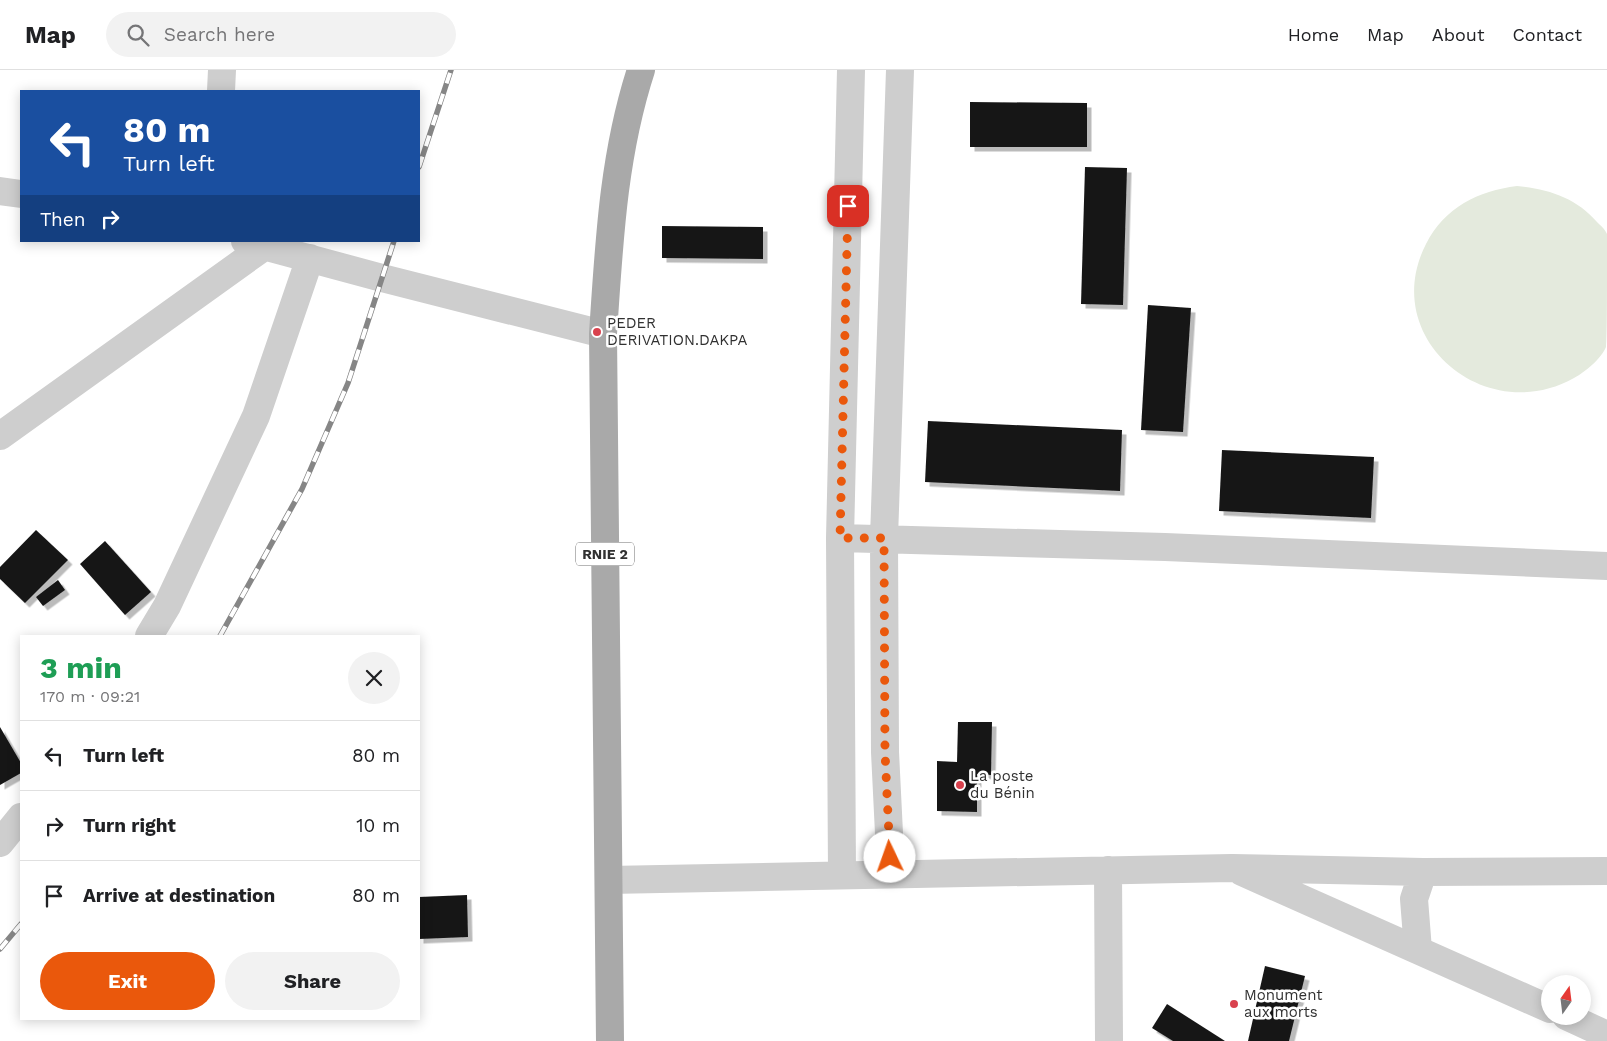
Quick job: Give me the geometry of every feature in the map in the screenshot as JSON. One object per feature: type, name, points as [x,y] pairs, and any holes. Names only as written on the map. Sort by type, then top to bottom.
[{"type":"main road","name":"RNIE 2","points":[[610,1041],[603,334],[610,221],[617,162],[628,110],[641,70]]},
{"type":"street","points":[[221,90],[222,70]]},
{"type":"street","points":[[842,876],[840,538],[851,70]]},
{"type":"street","points":[[891,874],[885,752],[884,538],[900,70]]},
{"type":"street","points":[[0,191],[20,194]]},
{"type":"street","points":[[0,436],[255,243],[603,334]]},
{"type":"street","points":[[150,635],[167,606],[256,416],[310,258]]},
{"type":"street","points":[[840,538],[1165,547],[1607,566]]},
{"type":"street","points":[[0,843],[20,818]]},
{"type":"street","points":[[609,880],[1232,868],[1423,872],[1607,871]]},
{"type":"street","points":[[1232,868],[1541,1005]]},
{"type":"street","points":[[1108,870],[1109,1041]]},
{"type":"street","points":[[1418,950],[1414,899],[1423,872]]},
{"type":"street","points":[[1586,1025],[1607,1034]]},
{"type":"shaded area","points":[[1517,186],[1551,192],[1571,201],[1589,214],[1607,234],[1607,316],[1606,347],[1604,352],[1588,369],[1574,378],[1540,390],[1507,391],[1475,382],[1449,365],[1428,341],[1416,312],[1415,279],[1426,244],[1434,231],[1443,220],[1464,203],[1489,192]]},
{"type":"building","points":[[970,102],[1087,103],[1087,147],[970,147]]},
{"type":"building","points":[[1085,167],[1127,168],[1123,305],[1081,304]]},
{"type":"building","points":[[662,226],[763,227],[763,259],[662,258]]},
{"type":"building","points":[[1148,305],[1191,308],[1183,432],[1141,430]]},
{"type":"building","points":[[928,421],[1122,430],[1120,491],[925,482]]},
{"type":"building","points":[[1222,450],[1374,457],[1371,518],[1219,511]]},
{"type":"building","points":[[36,530],[68,560],[25,603],[0,579],[0,567]]},
{"type":"building","points":[[105,541],[151,592],[125,615],[80,564]]},
{"type":"building","points":[[58,580],[65,590],[43,606],[36,597]]},
{"type":"building","points":[[958,722],[992,722],[991,775],[977,774],[977,812],[937,811],[937,761],[957,762]]},
{"type":"building","points":[[0,727],[20,761],[20,774],[0,785]]},
{"type":"building","points":[[467,895],[468,937],[420,939],[420,897]]},
{"type":"building","points":[[1265,966],[1305,976],[1289,1041],[1248,1041]]},
{"type":"building","points":[[1167,1004],[1225,1041],[1173,1041],[1152,1028]]},
{"type":"railway","points":[[420,164],[451,70]]},
{"type":"railway","points":[[221,635],[302,489],[348,383],[394,242]]},
{"type":"railway","points":[[0,949],[20,925]]},
{"type":"place","name":"PEDER DERIVATION.DAKPA","points":[[597,332]]},
{"type":"place","name":"La poste du Bénin","points":[[960,785]]},
{"type":"place","name":"Monument aux morts","points":[[1234,1004]]},
{"type":"route","points":[[848,206],[840,538],[884,538],[885,752],[890,857]]}]
